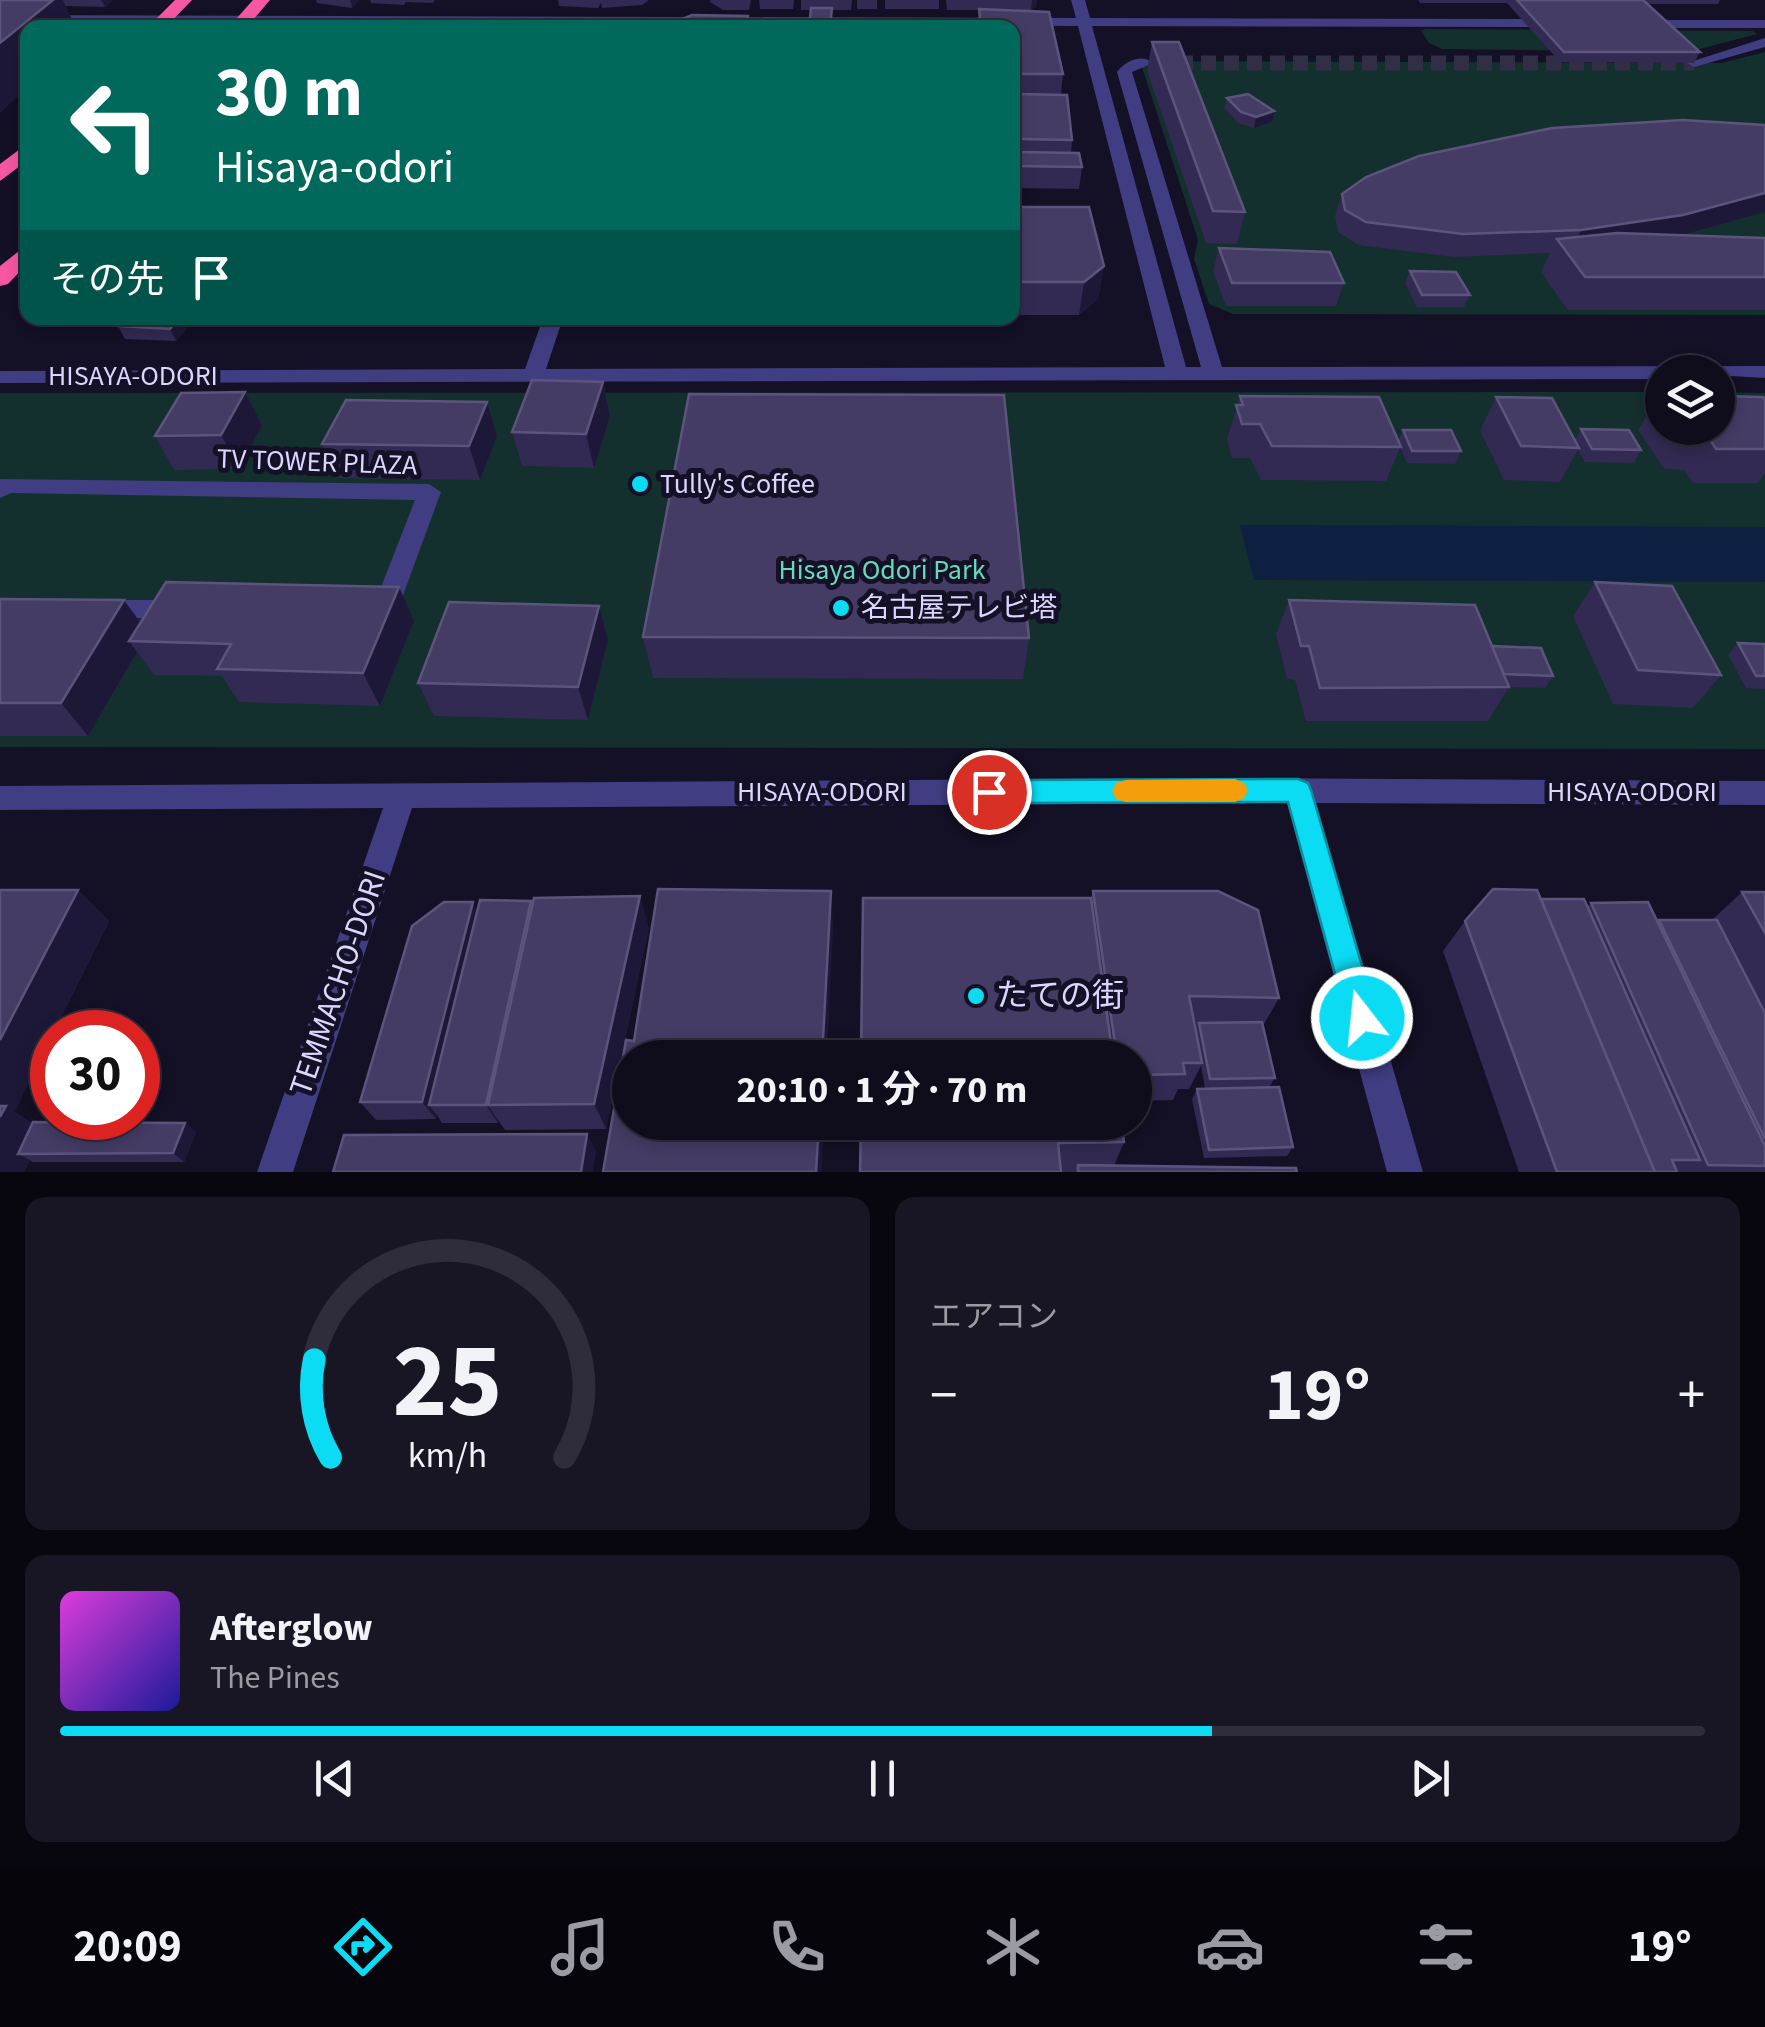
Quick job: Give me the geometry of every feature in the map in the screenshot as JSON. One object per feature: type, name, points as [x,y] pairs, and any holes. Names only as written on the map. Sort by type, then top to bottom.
[{"type":"highway","points":[[162,20],[184,0]]},
{"type":"highway","points":[[244,20],[262,0]]},
{"type":"highway","points":[[0,175],[20,156]]},
{"type":"highway","points":[[0,280],[20,259]]},
{"type":"street","points":[[658,20],[679,0]]},
{"type":"street","points":[[1078,0],[1177,374]]},
{"type":"street","points":[[0,19],[32,20]]},
{"type":"street","points":[[1020,22],[1584,24]]},
{"type":"street","points":[[1624,24],[1765,24]]},
{"type":"street","points":[[1694,63],[1765,42]]},
{"type":"street","points":[[1146,63],[1130,64],[1124,72],[1214,374]]},
{"type":"street","points":[[534,373],[551,325]]},
{"type":"street","name":"HISAYA-ODORI","points":[[0,377],[1765,372]]},
{"type":"street","name":"TV TOWER PLAZA","points":[[0,490],[4,484],[429,492],[385,609],[348,609]]},
{"type":"street","points":[[79,608],[196,609]]},
{"type":"street","points":[[1298,790],[1405,1172]]},
{"type":"street","name":"HISAYA-ODORI","points":[[0,798],[1298,790],[1765,793]]},
{"type":"street","name":"TEMMACHO-DORI","points":[[274,1172],[402,794]]},
{"type":"green space","points":[[1421,31],[1757,34],[1688,52],[1442,49],[1429,43]]},
{"type":"green space","points":[[1765,52],[1765,315],[1233,314],[1209,304],[1194,259],[1198,240],[1140,61],[1721,63]]},
{"type":"green space","name":"Hisaya Odori Park","points":[[1645,392],[1645,445],[1735,445],[1735,392],[1765,393],[1765,749],[0,747],[0,393]]},
{"type":"water","points":[[1240,525],[1765,527],[1765,582],[1254,580]]},
{"type":"building","points":[[0,0],[53,0],[28,20],[20,20],[20,27],[0,43]]},
{"type":"building","points":[[1517,0],[1643,0],[1700,52],[1564,52]]},
{"type":"building","points":[[811,8],[832,8],[831,20],[810,20]]},
{"type":"building","points":[[979,9],[1049,12],[1063,74],[1020,74],[1020,20],[980,20]]},
{"type":"building","points":[[692,15],[748,16],[747,20],[680,20]]},
{"type":"building","points":[[1152,42],[1179,42],[1245,212],[1213,211]]},
{"type":"building","points":[[1020,94],[1067,95],[1072,140],[1020,139]]},
{"type":"building","points":[[1248,94],[1274,111],[1256,117],[1241,112],[1227,98]]},
{"type":"building","points":[[1683,120],[1765,125],[1765,193],[1683,215],[1581,230],[1463,234],[1366,222],[1345,210],[1342,194],[1366,177],[1419,156],[1552,128]]},
{"type":"building","points":[[1020,152],[1079,153],[1082,167],[1020,166]]},
{"type":"building","points":[[1020,207],[1089,207],[1104,266],[1084,282],[1020,282]]},
{"type":"building","points":[[1617,233],[1765,238],[1765,277],[1585,277],[1557,239]]},
{"type":"building","points":[[1219,248],[1330,252],[1344,283],[1232,283]]},
{"type":"building","points":[[1410,271],[1456,272],[1470,295],[1422,295]]},
{"type":"building","points":[[119,325],[173,325],[170,329]]},
{"type":"building","points":[[532,380],[603,382],[586,434],[512,432]]},
{"type":"building","points":[[245,392],[221,435],[155,436],[181,393]]},
{"type":"building","name":"名古屋テレビ塔","points":[[689,394],[1004,395],[1029,638],[643,637]]},
{"type":"building","points":[[1240,396],[1379,397],[1401,447],[1272,446],[1260,424],[1242,424],[1236,405],[1243,405]]},
{"type":"building","points":[[1735,396],[1763,397],[1765,449],[1716,449],[1713,445],[1735,445]]},
{"type":"building","points":[[1496,397],[1552,398],[1579,448],[1521,446]]},
{"type":"building","points":[[346,400],[487,402],[469,446],[322,444]]},
{"type":"building","points":[[1581,429],[1629,430],[1641,450],[1592,449]]},
{"type":"building","points":[[1403,430],[1451,430],[1461,451],[1412,451]]},
{"type":"building","points":[[166,582],[399,587],[363,673],[217,669],[231,644],[129,641]]},
{"type":"building","points":[[1595,582],[1672,586],[1721,675],[1638,670]]},
{"type":"building","points":[[0,599],[124,600],[61,703],[0,703]]},
{"type":"building","points":[[1289,600],[1475,605],[1509,687],[1320,688],[1309,646],[1301,646]]},
{"type":"building","points":[[449,602],[599,606],[578,687],[418,683]]},
{"type":"building","points":[[1738,643],[1765,644],[1765,676],[1756,676]]},
{"type":"building","points":[[1492,646],[1541,648],[1553,676],[1504,674]]},
{"type":"building","points":[[658,889],[831,891],[823,1040],[634,1040]]},
{"type":"building","points":[[1493,889],[1537,890],[1655,1172],[1557,1172],[1465,921]]},
{"type":"building","points":[[0,890],[78,890],[0,1040]]},
{"type":"building","points":[[1093,891],[1218,891],[1258,910],[1279,998],[1189,996],[1202,1063],[1183,1063],[1185,1074],[1152,1075],[1152,1040],[1114,1040]]},
{"type":"building","points":[[1742,892],[1765,892],[1765,933]]},
{"type":"building","points":[[640,896],[594,1104],[488,1105],[534,898]]},
{"type":"building","name":"たての街","points":[[863,898],[1091,898],[1111,1040],[861,1040]]},
{"type":"building","points":[[1541,899],[1584,899],[1700,1160],[1672,1160],[1677,1172],[1655,1172]]},
{"type":"building","points":[[480,900],[531,901],[486,1105],[429,1105]]},
{"type":"building","points":[[444,902],[473,902],[422,1102],[360,1102],[412,926]]},
{"type":"building","points":[[1648,902],[1765,1146],[1765,1166],[1708,1165],[1591,903]]},
{"type":"building","points":[[1659,920],[1717,920],[1765,1013],[1765,1139]]},
{"type":"building","points":[[1262,1022],[1275,1078],[1210,1079],[1199,1023]]},
{"type":"building","points":[[1279,1087],[1293,1147],[1209,1150],[1197,1089]]},
{"type":"building","points":[[612,1120],[612,1140],[818,1140],[816,1172],[603,1172]]},
{"type":"building","points":[[160,1123],[185,1123],[173,1153],[18,1154],[30,1128],[30,1140],[160,1140]]},
{"type":"building","points":[[587,1134],[581,1172],[333,1172],[344,1135]]},
{"type":"building","points":[[861,1140],[1124,1142],[1058,1143],[1061,1172],[860,1172]]},
{"type":"building","points":[[1078,1165],[1296,1168],[1297,1172],[1078,1172]]},
{"type":"tunnel","points":[[1155,63],[1694,63]]},
{"type":"slow traffic","points":[[1126,791],[1235,790]]},
{"type":"place","name":"Tully's Coffee","points":[[640,484]]},
{"type":"place","name":"名古屋テレビ塔","points":[[841,608]]},
{"type":"place","name":"たての街","points":[[976,996]]},
{"type":"route","points":[[989,792],[1298,790],[1362,1018]]}]
